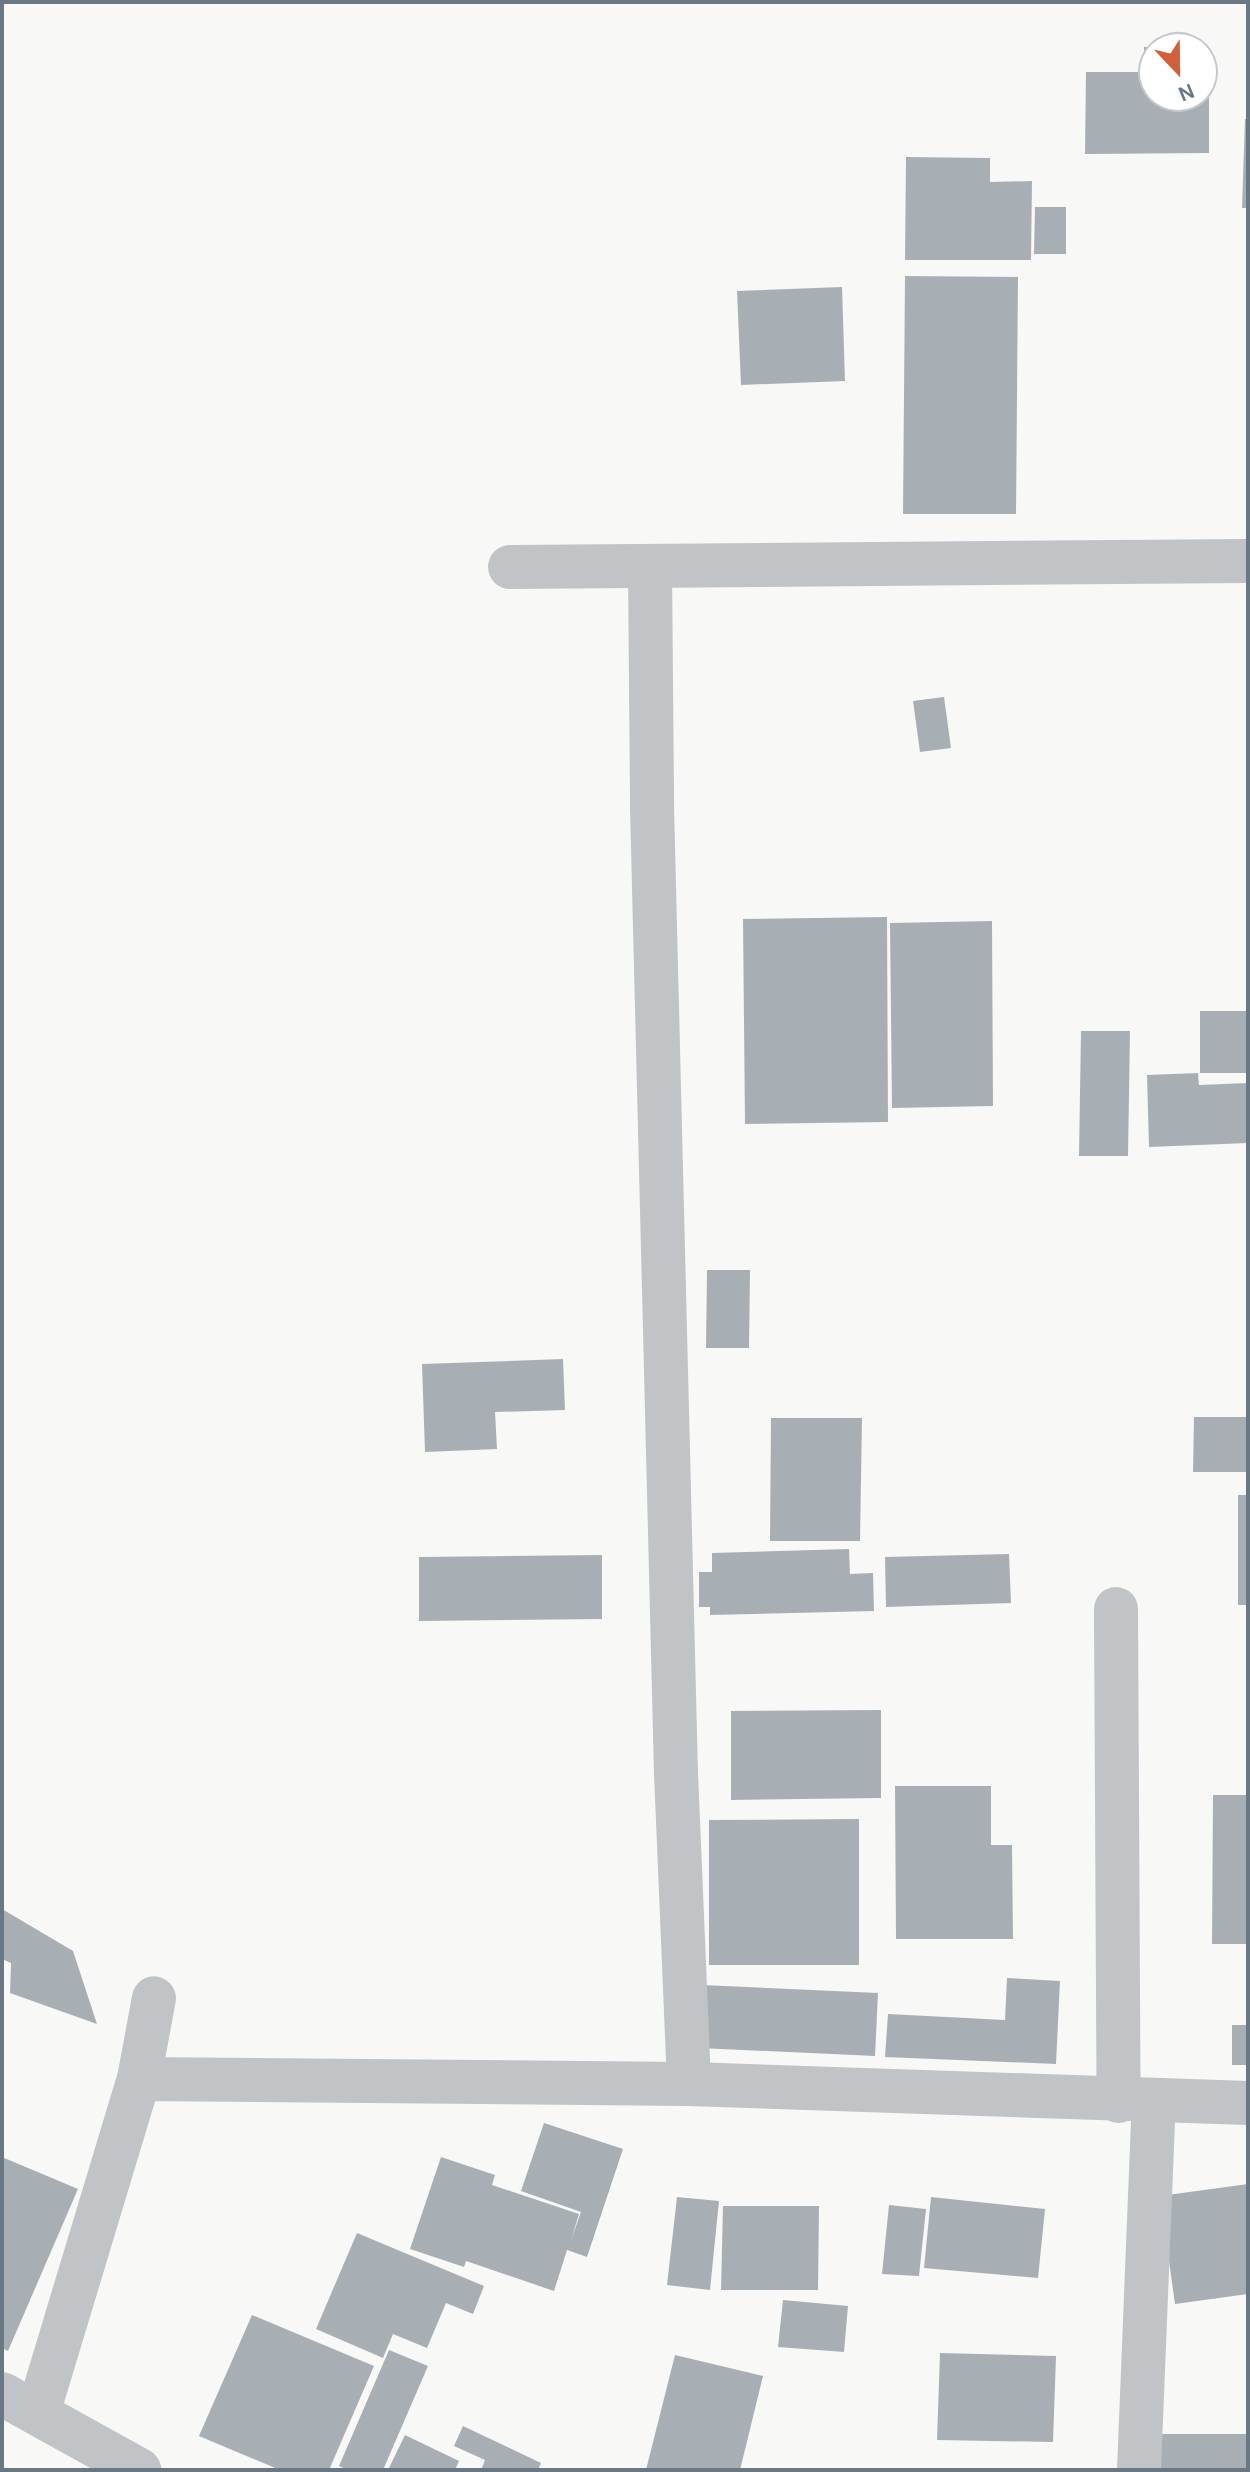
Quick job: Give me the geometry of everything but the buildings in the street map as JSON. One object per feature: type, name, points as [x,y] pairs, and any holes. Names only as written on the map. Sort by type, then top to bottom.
[{"type":"street","points":[[510,567],[1248,561]]},
{"type":"street","points":[[650,567],[652,806],[676,1773],[689,2084]]},
{"type":"street","points":[[1116,1609],[1136,2102],[1139,2470]]},
{"type":"street","points":[[139,2470],[20,2403],[139,2079],[154,1998]]},
{"type":"street","points":[[139,2079],[689,2084],[1136,2102],[1248,2103]]}]
